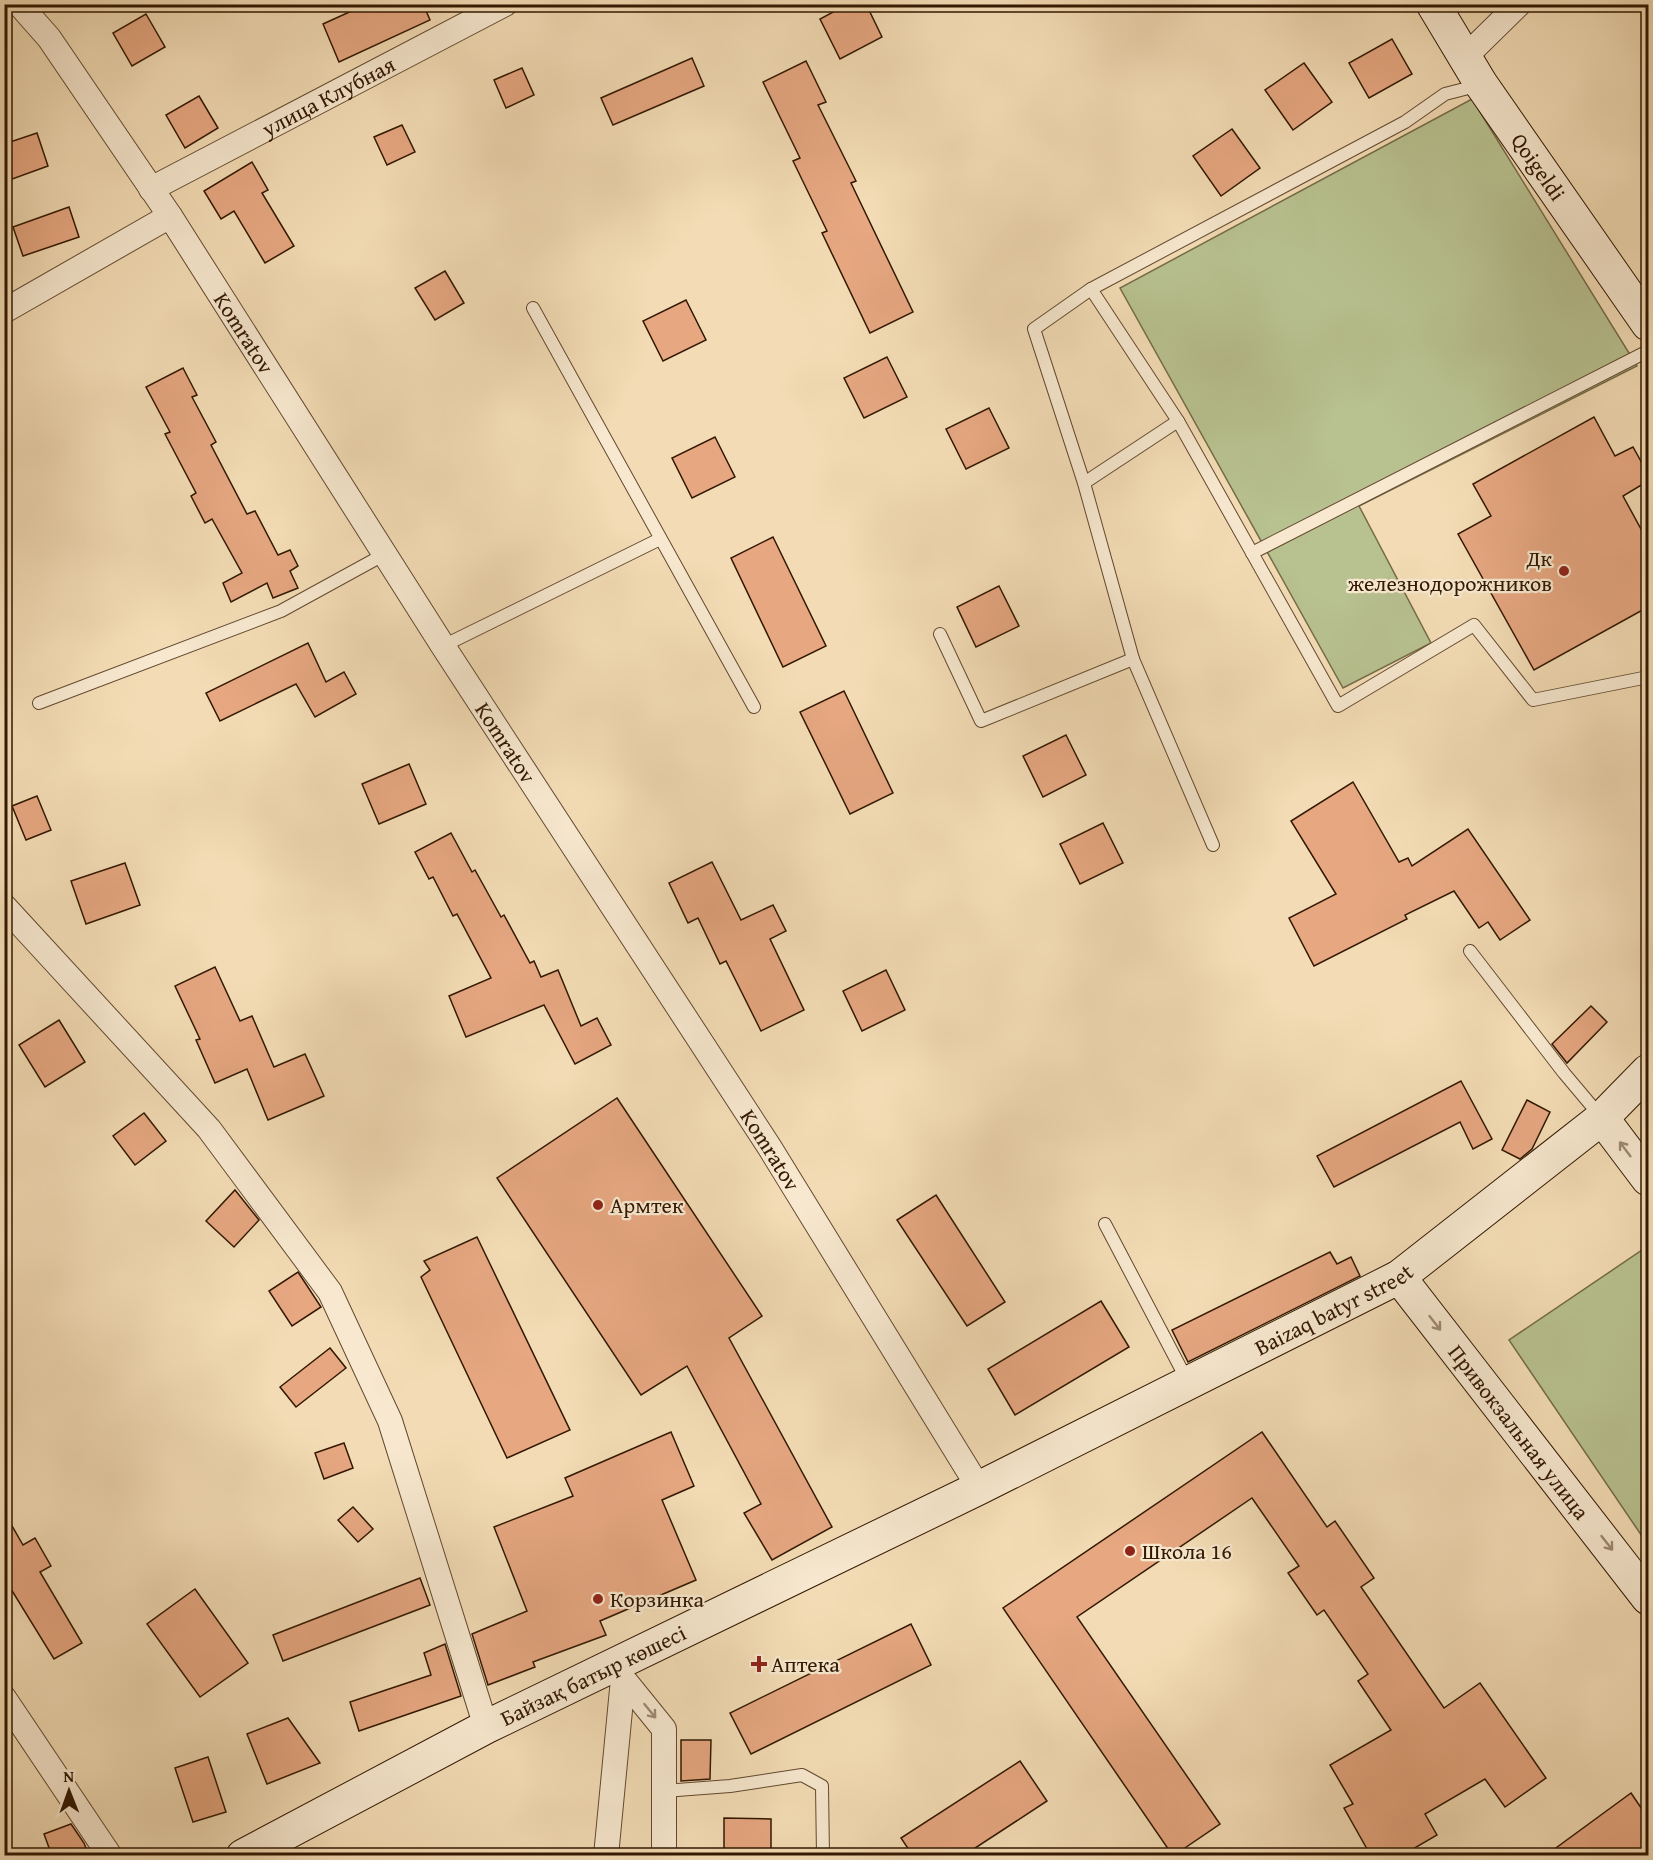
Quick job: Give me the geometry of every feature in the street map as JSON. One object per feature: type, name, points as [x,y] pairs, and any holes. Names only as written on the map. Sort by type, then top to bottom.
[{"type":"main road","name":"Qoigeldi","points":[[1433,4],[1473,71],[1648,324]]},
{"type":"main road","name":"Baizaq batyr street","points":[[979,1488],[1399,1277],[1602,1118],[1648,1071]]},
{"type":"main road","points":[[1602,1118],[1648,1179]]},
{"type":"main road","name":"Привокзальная улица","points":[[1399,1277],[1646,1589]]},
{"type":"main road","name":"Байзақ батыр көшесі","points":[[243,1856],[486,1727],[618,1672],[979,1488]]},
{"type":"street","name":"Komratov","points":[[19,4],[49,38],[170,216],[443,646],[770,1148],[979,1488]]},
{"type":"street","name":"улица Клубная","points":[[151,189],[506,4]]},
{"type":"street","points":[[1473,71],[1519,4]]},
{"type":"street","points":[[4,311],[170,216]]},
{"type":"street","points":[[4,906],[209,1129],[330,1292],[390,1420],[486,1727]]},
{"type":"street","points":[[618,1672],[664,1729],[664,1856]]},
{"type":"street","points":[[606,1856],[618,1672]]},
{"type":"street","points":[[4,1698],[110,1856]]},
{"type":"lane","points":[[1213,845],[1133,659],[1084,483],[1034,329],[1091,289],[1405,122],[1473,71]]},
{"type":"lane","points":[[1091,289],[1178,421],[1338,706],[1474,626],[1533,700],[1648,677]]},
{"type":"lane","points":[[533,308],[754,707]]},
{"type":"lane","points":[[1252,553],[1648,351]]},
{"type":"lane","points":[[1084,483],[1178,421]]},
{"type":"lane","points":[[443,646],[660,539]]},
{"type":"lane","points":[[39,703],[281,611],[385,554]]},
{"type":"lane","points":[[940,634],[981,721],[1133,659]]},
{"type":"lane","points":[[1470,951],[1564,1073],[1602,1118]]},
{"type":"lane","points":[[1105,1224],[1189,1383]]},
{"type":"lane","points":[[664,1791],[730,1786],[802,1775],[822,1786],[823,1856]]},
{"type":"green space","points":[[1472,99],[1637,366],[1359,506],[1431,643],[1343,688],[1120,288]]},
{"type":"green space","points":[[1648,1246],[1648,1545],[1509,1340]]},
{"type":"building","points":[[367,4],[423,4],[430,20],[339,62],[323,24]]},
{"type":"building","points":[[848,4],[866,4],[882,37],[840,59],[820,19]]},
{"type":"building","points":[[146,14],[165,47],[132,66],[113,33]]},
{"type":"building","points":[[1392,39],[1412,74],[1369,98],[1349,63]]},
{"type":"building","points":[[692,58],[704,86],[613,125],[601,98]]},
{"type":"building","points":[[806,61],[826,102],[818,105],[856,181],[851,183],[913,312],[870,333],[822,233],[827,231],[793,161],[800,158],[763,82]]},
{"type":"building","points":[[1304,63],[1332,102],[1293,130],[1265,90]]},
{"type":"building","points":[[522,68],[534,95],[506,108],[494,80]]},
{"type":"building","points":[[199,96],[218,128],[185,148],[166,115]]},
{"type":"building","points":[[402,125],[415,152],[387,165],[374,137]]},
{"type":"building","points":[[1232,129],[1260,168],[1221,196],[1193,156]]},
{"type":"building","points":[[37,133],[48,166],[4,182],[4,144]]},
{"type":"building","points":[[252,162],[268,190],[262,193],[294,246],[265,263],[234,211],[221,219],[204,191]]},
{"type":"building","points":[[69,207],[79,237],[23,256],[13,227]]},
{"type":"building","points":[[445,271],[464,303],[435,320],[415,288]]},
{"type":"building","points":[[686,300],[706,340],[663,361],[643,321]]},
{"type":"building","points":[[887,357],[907,397],[864,418],[844,378]]},
{"type":"building","points":[[183,368],[197,395],[192,397],[216,442],[211,445],[247,514],[255,511],[278,555],[290,550],[298,566],[290,571],[298,588],[273,598],[267,583],[231,602],[223,583],[242,573],[212,519],[205,523],[191,496],[196,493],[165,434],[170,432],[146,387]]},
{"type":"building","points":[[989,408],[1009,448],[966,469],[946,429]]},
{"type":"building","name":"Дк железнодорожников","points":[[1594,417],[1615,456],[1633,447],[1648,474],[1648,481],[1623,496],[1648,542],[1648,607],[1534,670],[1458,534],[1491,516],[1473,484]]},
{"type":"building","points":[[715,437],[735,477],[692,498],[672,458]]},
{"type":"building","points":[[773,537],[826,646],[783,667],[731,558]]},
{"type":"building","points":[[999,586],[1019,626],[976,647],[957,607]]},
{"type":"building","points":[[308,643],[326,682],[344,672],[356,694],[315,717],[296,684],[220,721],[206,693]]},
{"type":"building","points":[[844,691],[893,793],[850,814],[800,712]]},
{"type":"building","points":[[1066,735],[1086,775],[1043,797],[1023,756]]},
{"type":"building","points":[[409,764],[426,804],[379,824],[362,784]]},
{"type":"building","points":[[1353,782],[1399,862],[1408,858],[1412,866],[1468,829],[1530,920],[1500,940],[1488,922],[1479,928],[1454,891],[1405,915],[1407,919],[1314,966],[1289,918],[1336,894],[1291,821]]},
{"type":"building","points":[[37,796],[51,830],[26,840],[12,806]]},
{"type":"building","points":[[1103,823],[1123,863],[1080,884],[1060,844]]},
{"type":"building","points":[[451,833],[472,872],[475,870],[501,917],[504,915],[530,963],[534,961],[541,977],[558,970],[581,1026],[597,1018],[611,1045],[575,1064],[544,1005],[466,1037],[449,996],[491,978],[457,914],[453,916],[433,877],[429,879],[415,852]]},
{"type":"building","points":[[712,862],[741,920],[773,905],[786,931],[770,939],[804,1010],[761,1031],[726,961],[720,964],[698,918],[688,923],[669,883]]},
{"type":"building","points":[[125,863],[140,905],[86,924],[71,881]]},
{"type":"building","points":[[215,967],[240,1021],[252,1016],[274,1067],[305,1054],[324,1096],[268,1120],[247,1069],[215,1083],[196,1040],[200,1039],[175,986]]},
{"type":"building","points":[[886,970],[905,1010],[862,1031],[843,991]]},
{"type":"building","points":[[1591,1006],[1607,1022],[1567,1063],[1552,1044]]},
{"type":"building","points":[[59,1020],[85,1062],[45,1087],[19,1045]]},
{"type":"building","points":[[1461,1081],[1492,1139],[1473,1149],[1460,1122],[1334,1187],[1317,1156]]},
{"type":"building","points":[[617,1098],[762,1316],[729,1338],[832,1527],[772,1560],[744,1513],[761,1504],[687,1366],[641,1395],[497,1178]]},
{"type":"building","points":[[1527,1100],[1550,1112],[1532,1149],[1520,1159],[1502,1150]]},
{"type":"building","points":[[144,1113],[166,1141],[135,1165],[113,1136]]},
{"type":"building","points":[[235,1190],[259,1220],[234,1247],[206,1221]]},
{"type":"building","points":[[936,1195],[1005,1302],[967,1326],[897,1220]]},
{"type":"building","points":[[477,1237],[570,1430],[507,1458],[421,1277],[430,1270],[424,1261]]},
{"type":"building","points":[[1330,1252],[1337,1264],[1351,1257],[1360,1276],[1188,1362],[1172,1330]]},
{"type":"building","points":[[298,1272],[321,1307],[292,1326],[269,1291]]},
{"type":"building","points":[[1101,1301],[1129,1347],[1015,1415],[988,1369]]},
{"type":"building","points":[[330,1348],[346,1368],[296,1407],[280,1387]]},
{"type":"building","points":[[671,1432],[694,1486],[662,1500],[696,1580],[600,1621],[606,1635],[533,1662],[535,1667],[488,1685],[472,1634],[527,1611],[494,1527],[573,1496],[565,1478]]},
{"type":"building","points":[[1262,1432],[1327,1527],[1335,1521],[1374,1578],[1361,1587],[1444,1708],[1480,1683],[1546,1778],[1505,1807],[1485,1779],[1425,1814],[1437,1835],[1401,1856],[1371,1856],[1344,1808],[1353,1804],[1330,1765],[1391,1730],[1358,1681],[1368,1674],[1324,1610],[1317,1615],[1288,1573],[1299,1566],[1252,1498],[1077,1617],[1220,1824],[1173,1856],[1003,1608]]},
{"type":"building","points":[[344,1443],[353,1468],[324,1479],[315,1453]]},
{"type":"building","points":[[353,1507],[373,1529],[358,1542],[338,1520]]},
{"type":"building","points":[[4,1512],[23,1545],[35,1538],[51,1566],[40,1572],[82,1643],[54,1659],[11,1589],[4,1592]]},
{"type":"building","points":[[420,1578],[430,1605],[283,1661],[273,1635]]},
{"type":"building","points":[[195,1589],[248,1663],[200,1697],[147,1624]]},
{"type":"building","points":[[911,1624],[931,1665],[751,1754],[730,1713]]},
{"type":"building","points":[[445,1644],[461,1696],[359,1731],[350,1702],[431,1675],[424,1653]]},
{"type":"building","points":[[288,1718],[320,1763],[267,1784],[247,1734]]},
{"type":"building","points":[[681,1740],[711,1740],[710,1779],[681,1781]]},
{"type":"building","points":[[208,1757],[226,1812],[193,1822],[175,1768]]},
{"type":"building","points":[[1020,1761],[1047,1801],[963,1856],[913,1856],[901,1838]]},
{"type":"building","points":[[1631,1793],[1648,1818],[1648,1856],[1545,1856]]},
{"type":"building","points":[[724,1818],[771,1819],[771,1856],[724,1856]]},
{"type":"building","points":[[71,1824],[84,1843],[89,1856],[52,1856],[44,1834]]},
{"type":"place","name":"Дк железнодорожников","points":[[1564,571]]},
{"type":"place","name":"Армтек","points":[[598,1205]]},
{"type":"place","name":"Школа 16","points":[[1130,1551]]},
{"type":"place","name":"Корзинка","points":[[598,1599]]},
{"type":"place","name":"Аптека","points":[[759,1664]]}]
